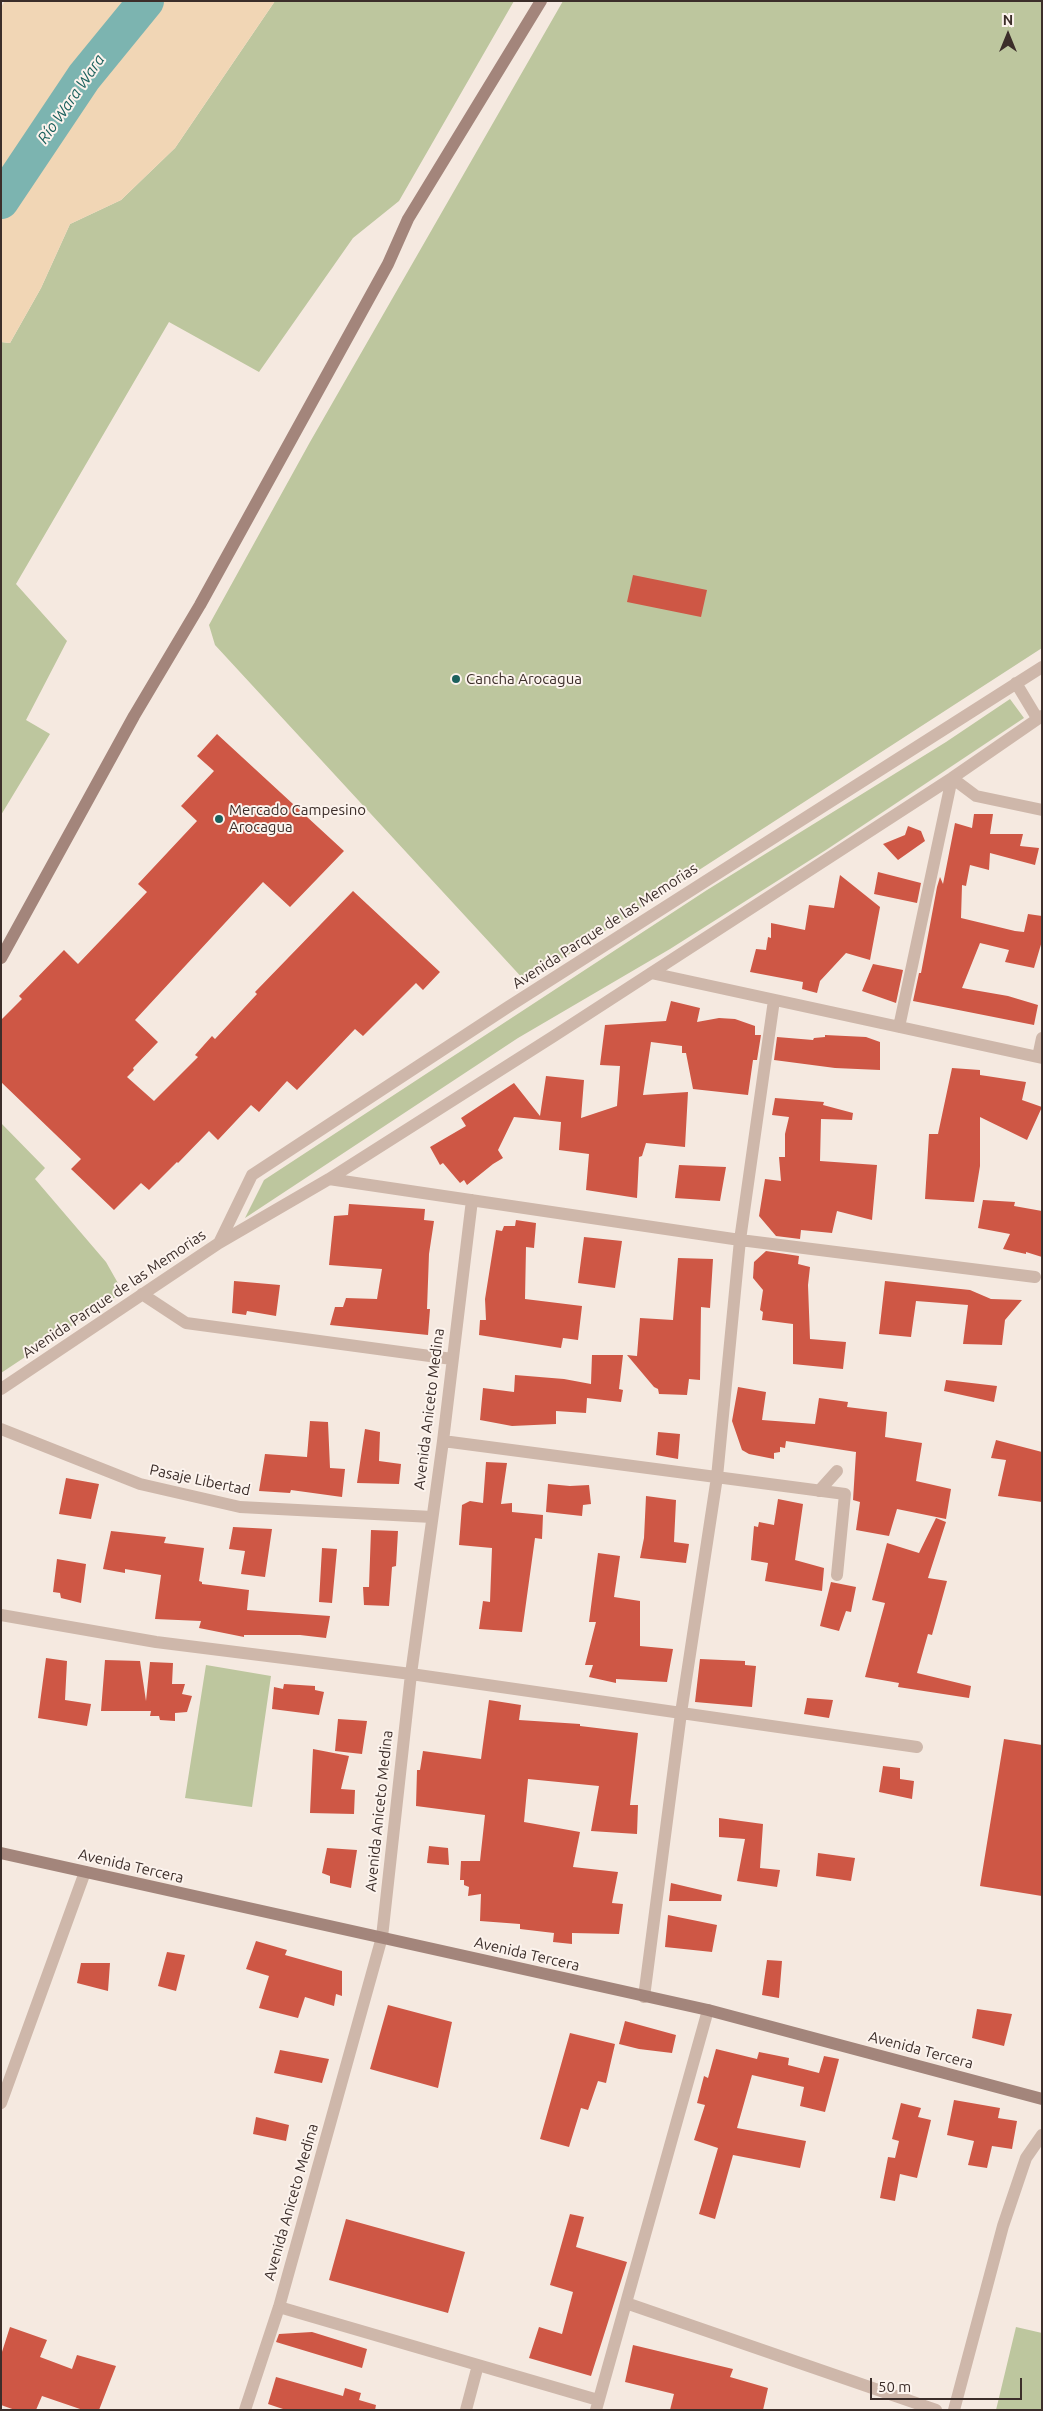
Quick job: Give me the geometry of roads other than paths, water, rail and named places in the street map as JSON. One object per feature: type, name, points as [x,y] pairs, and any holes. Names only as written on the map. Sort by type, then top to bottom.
[{"type":"street","points":[[1,958],[134,716],[200,604],[359,317],[388,264],[408,218],[541,1]]},
{"type":"street","name":"Avenida Parque de las Memorias","points":[[219,1243],[252,1175],[508,1007],[1042,667]]},
{"type":"street","points":[[1016,683],[1040,717]]},
{"type":"street","name":"Avenida Parque de las Memorias","points":[[1,1389],[219,1243],[329,1179],[651,973],[952,778],[1040,717]]},
{"type":"street","points":[[899,1027],[952,778],[976,796],[1042,810]]},
{"type":"street","points":[[651,973],[1040,1057],[1042,1038]]},
{"type":"street","points":[[644,1997],[681,1713],[716,1477],[740,1240],[774,1000]]},
{"type":"street","points":[[329,1179],[740,1240],[1035,1277]]},
{"type":"street","name":"Avenida Aniceto Medina","points":[[245,2410],[279,2307],[382,1937],[411,1674],[443,1441],[472,1200]]},
{"type":"street","points":[[142,1294],[186,1323],[452,1359]]},
{"type":"street","name":"Pasaje Libertad","points":[[1,1428],[140,1484],[240,1507],[432,1517]]},
{"type":"street","points":[[443,1441],[845,1494],[837,1576]]},
{"type":"street","points":[[819,1491],[837,1471]]},
{"type":"street","points":[[1,1615],[156,1642],[411,1674],[916,1747]]},
{"type":"street","name":"Avenida Tercera","points":[[1,1853],[708,2010],[1042,2099]]},
{"type":"street","points":[[1,2103],[85,1872]]},
{"type":"street","points":[[279,2307],[478,2365],[597,2405],[708,2010]]},
{"type":"street","points":[[954,2410],[1003,2226],[1026,2158],[1042,2135]]},
{"type":"street","points":[[626,2303],[936,2410]]},
{"type":"street","points":[[466,2410],[478,2365]]},
{"type":"waterway","name":"Río Wara Wara","points":[[1,201],[84,77],[146,1]]},
{"type":"place","name":"Cancha Arocagua","points":[[456,679]]},
{"type":"place","name":"Mercado Campesino Arocagua","points":[[219,819]]}]
